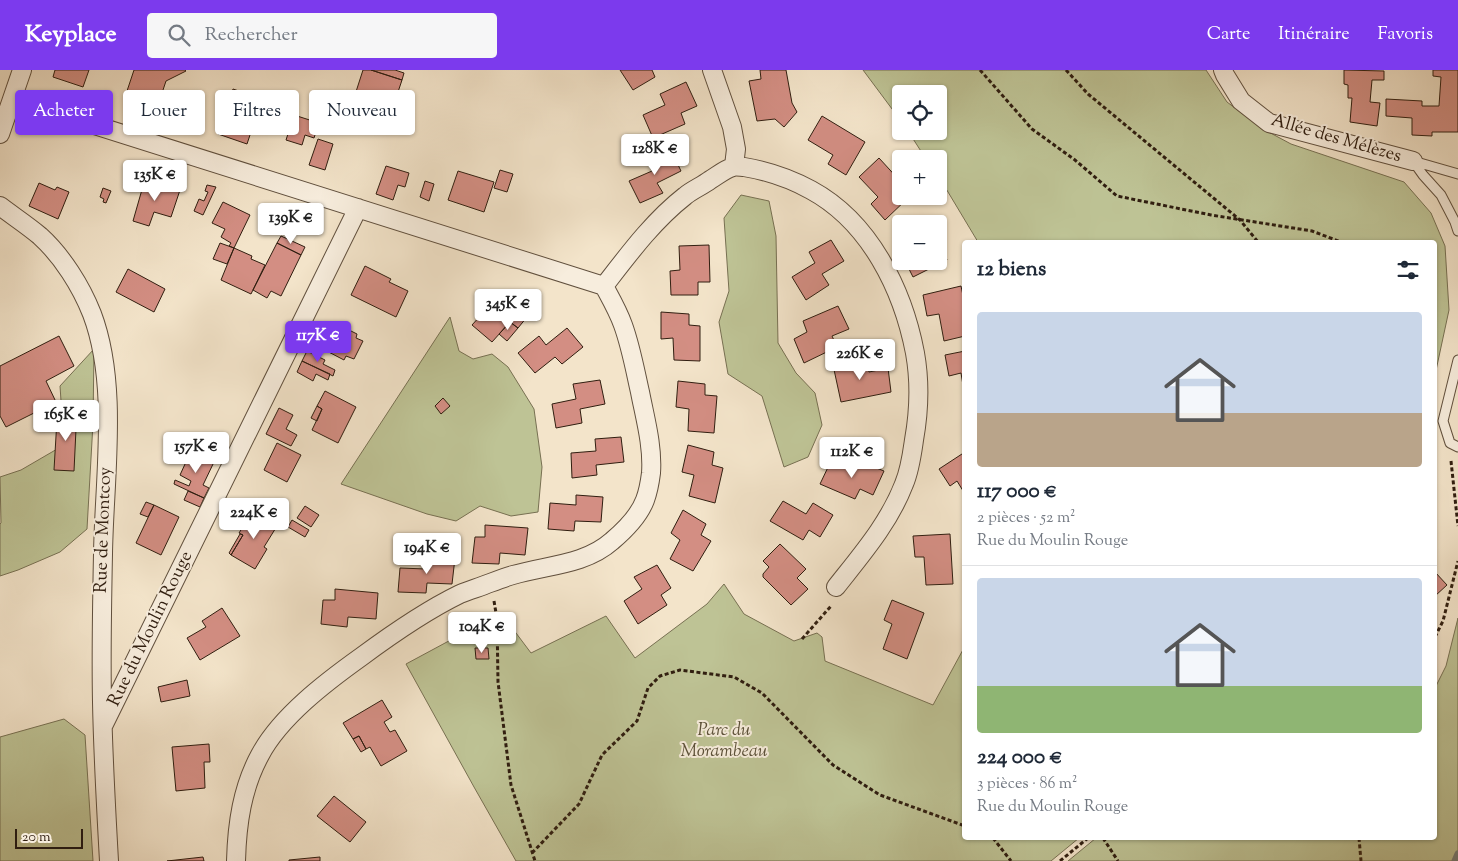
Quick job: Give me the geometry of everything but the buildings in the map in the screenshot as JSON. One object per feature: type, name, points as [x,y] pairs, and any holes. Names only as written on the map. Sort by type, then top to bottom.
[{"type":"street","points":[[0,134],[22,70]]},
{"type":"street","points":[[712,70],[732,127],[736,149],[734,166]]},
{"type":"street","name":"Allée des Mélèzes","points":[[1223,70],[1241,100],[1269,123],[1413,161]]},
{"type":"street","points":[[12,99],[604,286],[615,305],[634,362],[650,446],[651,473],[645,501],[632,522],[610,542],[585,558],[514,575],[462,593],[422,615],[338,674],[300,706],[277,731],[260,754],[249,779],[240,807],[236,839],[236,861]]},
{"type":"street","points":[[604,286],[663,216],[686,196],[734,166],[761,170],[790,179],[823,196],[851,221],[876,251],[893,284],[907,318],[916,355],[917,423],[905,482],[894,508],[880,531],[836,587]]},
{"type":"street","name":"Rue de Montcoy","points":[[0,206],[40,236],[61,259],[79,286],[92,314],[101,346],[107,383],[102,552],[103,727],[109,861]]},
{"type":"street","name":"Rue du Moulin Rouge","points":[[103,727],[358,208]]},
{"type":"lane","name":"Allée des Mélèzes","points":[[1413,161],[1458,174]]},
{"type":"lane","name":"Allée des Mélèzes","points":[[1413,161],[1441,195],[1458,231]]},
{"type":"lane","points":[[1454,445],[1443,421],[1458,360]]},
{"type":"path","points":[[980,70],[1032,129],[1075,160],[1117,196],[1211,216],[1312,230],[1336,240]]},
{"type":"path","points":[[1066,70],[1088,94],[1240,220],[1256,240]]},
{"type":"path","points":[[1454,445],[1453,486],[1458,526]]},
{"type":"path","points":[[1437,633],[1443,621],[1458,562]]},
{"type":"path","points":[[491,583],[497,619],[498,682],[511,785],[535,861]]},
{"type":"path","points":[[802,640],[837,599],[836,587]]},
{"type":"path","points":[[532,853],[579,804],[602,755],[637,721],[648,688],[660,676],[680,670],[734,676],[762,693],[833,765],[880,795],[962,825]]},
{"type":"path","points":[[995,840],[1011,861]]},
{"type":"path","points":[[1060,861],[1086,840]]},
{"type":"path","points":[[1104,840],[1118,861]]},
{"type":"path","points":[[1359,840],[1360,861]]},
{"type":"green space","points":[[863,70],[1206,70],[1227,102],[1263,129],[1291,144],[1404,182],[1431,213],[1445,246],[1449,310],[1437,366],[1437,240],[977,240],[947,190],[947,150],[920,150],[914,140],[947,140],[947,85],[892,85],[892,109]]},
{"type":"green space","points":[[741,195],[769,201],[776,236],[778,343],[796,373],[815,393],[822,425],[808,457],[784,467],[762,396],[728,374],[719,322],[729,291],[724,218]]},
{"type":"green space","points":[[450,317],[459,351],[473,359],[492,354],[508,367],[534,409],[542,467],[538,512],[511,516],[480,506],[456,521],[427,514],[341,484]]},
{"type":"green space","points":[[94,349],[93,423],[87,529],[60,552],[0,576],[0,477],[21,470],[64,445],[60,386]]},
{"type":"green space","name":"Parc du Morambeau","points":[[724,584],[744,614],[794,641],[817,633],[822,637],[825,661],[933,705],[962,652],[962,840],[1077,840],[1051,861],[516,861],[406,664],[486,621],[504,617],[531,653],[606,616],[635,658],[707,604]]},
{"type":"green space","points":[[1458,618],[1458,861],[1068,861],[1094,840],[1437,840],[1437,684],[1446,666]]},
{"type":"green space","points":[[64,719],[85,735],[93,861],[0,861],[0,737]]},
{"type":"waterway","points":[[1455,861],[1458,854]]}]
